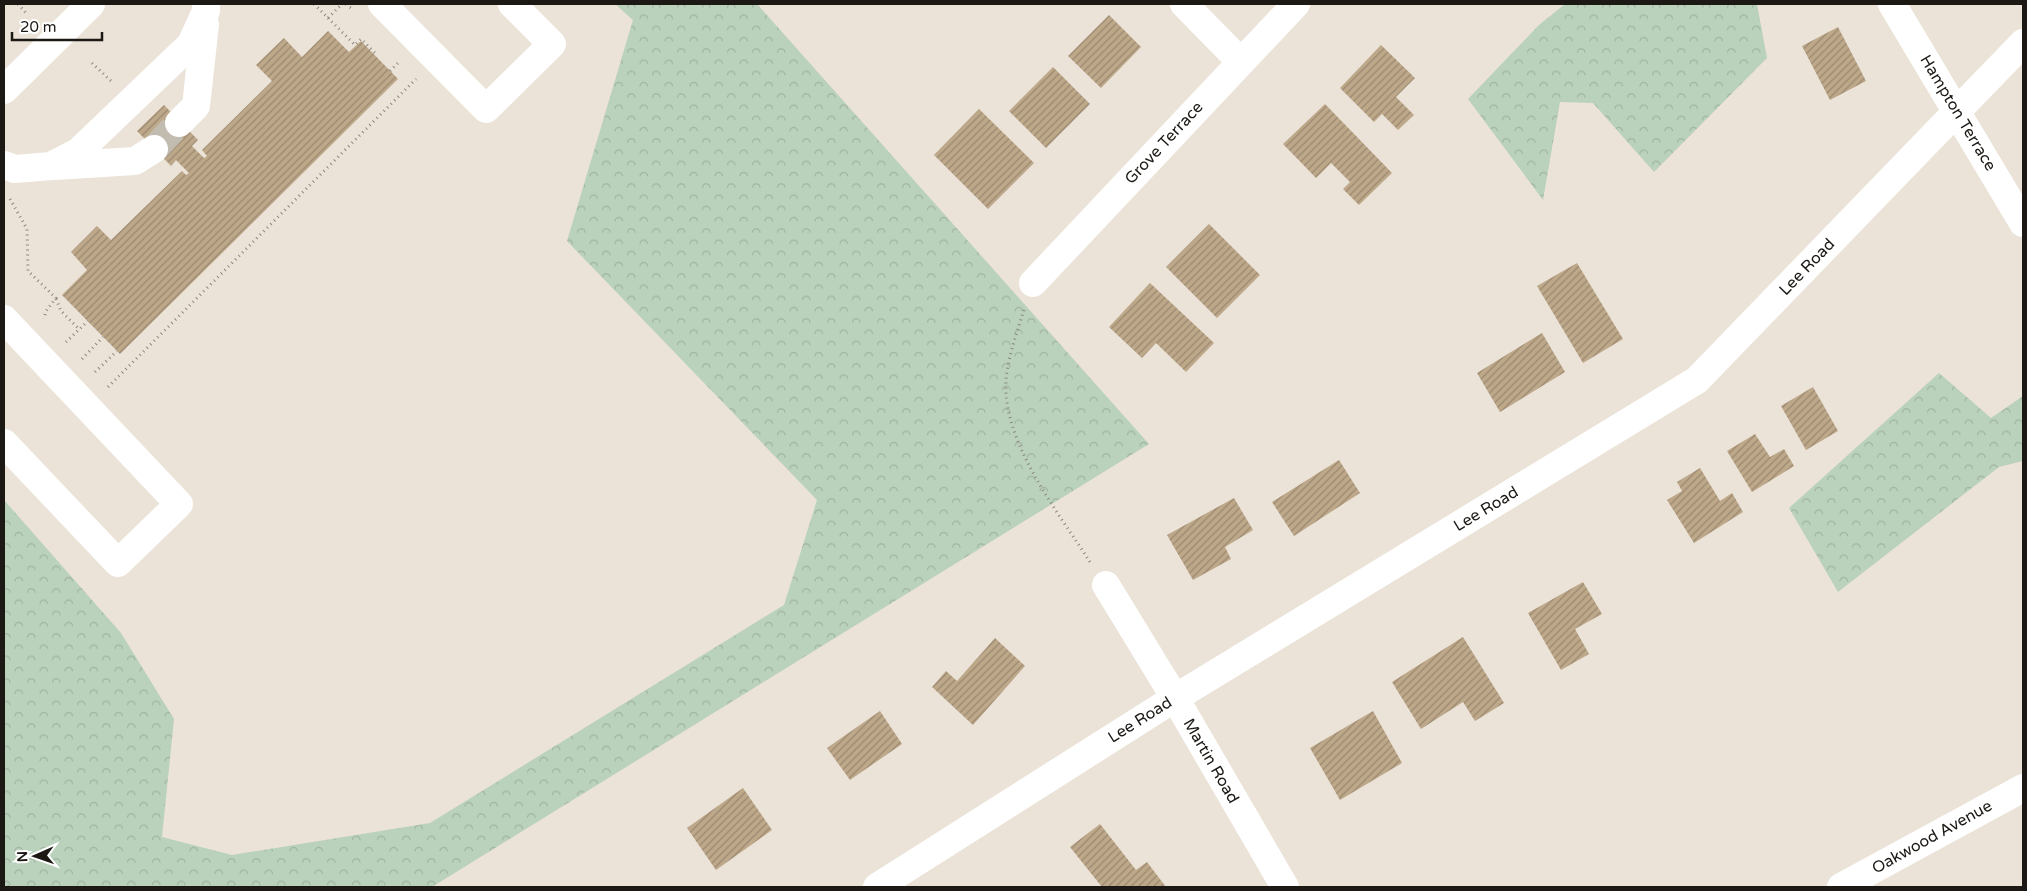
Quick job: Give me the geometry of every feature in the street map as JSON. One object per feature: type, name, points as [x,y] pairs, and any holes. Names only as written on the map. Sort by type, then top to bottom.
[{"type":"street","points":[[4,90],[91,4]]},
{"type":"street","points":[[371,10],[486,109],[552,44],[512,4]]},
{"type":"street","points":[[1184,4],[1240,61]]},
{"type":"street","name":"Grove Terrace","points":[[1033,283],[1240,61],[1296,4]]},
{"type":"street","name":"Hampton Terrace","points":[[1892,4],[2023,223]]},
{"type":"street","points":[[179,123],[196,106],[206,7]]},
{"type":"street","points":[[51,166],[78,152],[191,44],[206,7]]},
{"type":"street","name":"Lee Road","points":[[877,887],[1175,698],[1697,380],[2023,43]]},
{"type":"street","points":[[4,165],[16,169],[135,161],[154,149]]},
{"type":"street","points":[[4,319],[179,504],[118,563],[4,443]]},
{"type":"street","name":"Martin Road","points":[[1106,585],[1175,698],[1285,887]]},
{"type":"street","name":"Oakwood Avenue","points":[[1841,887],[2023,788]]},
{"type":"path","points":[[18,4],[26,13]]},
{"type":"path","points":[[314,4],[355,45],[361,39],[375,54],[381,49]]},
{"type":"path","points":[[328,18],[344,4],[371,10]]},
{"type":"path","points":[[390,71],[401,60]]},
{"type":"path","points":[[92,63],[112,82]]},
{"type":"path","points":[[108,387],[418,77],[412,71]]},
{"type":"path","points":[[10,199],[27,229],[28,271],[56,298],[61,311],[79,329]]},
{"type":"path","points":[[1033,283],[1016,337],[1006,380],[1008,408],[1017,442],[1046,492],[1106,585]]},
{"type":"path","points":[[46,323],[44,317],[46,311],[56,298]]},
{"type":"path","points":[[65,342],[88,321]]},
{"type":"path","points":[[59,336],[71,348]]},
{"type":"path","points":[[81,359],[103,337]]},
{"type":"path","points":[[94,372],[117,351]]},
{"type":"path","points":[[76,354],[99,377]]},
{"type":"path","points":[[104,382],[119,398],[105,426]]},
{"type":"path","points":[[4,882],[8,887]]},
{"type":"green space","points":[[615,4],[757,4],[1149,444],[432,887],[4,887],[4,500],[121,633],[174,719],[162,837],[232,855],[430,823],[784,605],[817,500],[567,241],[633,20]]},
{"type":"green space","points":[[1565,4],[1757,4],[1767,58],[1654,172],[1593,103],[1560,102],[1543,200],[1468,99],[1539,25]]},
{"type":"green space","points":[[1939,373],[1991,418],[2023,396],[2023,461],[1999,467],[1838,592],[1789,508]]},
{"type":"building","points":[[1109,15],[1141,47],[1101,88],[1068,56]]},
{"type":"building","points":[[1838,27],[1866,81],[1830,100],[1802,46]]},
{"type":"building","points":[[328,31],[349,52],[361,41],[398,79],[120,354],[62,295],[87,270],[71,252],[97,226],[111,240],[182,171],[186,175],[189,173],[176,160],[171,166],[137,131],[164,105],[198,140],[192,146],[204,158],[207,156],[202,150],[272,81],[256,65],[284,38],[302,57]]},
{"type":"building","points":[[1381,45],[1415,78],[1396,97],[1414,115],[1398,130],[1382,114],[1374,122],[1340,88]]},
{"type":"building","points":[[1053,67],[1090,104],[1046,148],[1009,111]]},
{"type":"building","points":[[1325,104],[1392,173],[1359,205],[1343,189],[1350,182],[1331,163],[1316,178],[1283,144]]},
{"type":"building","points":[[979,109],[1034,163],[988,209],[934,155]]},
{"type":"building","points":[[1209,224],[1260,275],[1217,318],[1166,267]]},
{"type":"building","points":[[1577,263],[1623,339],[1583,363],[1537,286]]},
{"type":"building","points":[[1150,283],[1214,343],[1186,372],[1156,343],[1142,358],[1109,327]]},
{"type":"building","points":[[1542,333],[1565,372],[1500,412],[1477,373]]},
{"type":"building","points":[[1813,387],[1838,431],[1806,450],[1781,406]]},
{"type":"building","points":[[1755,434],[1770,457],[1784,449],[1794,466],[1752,492],[1727,451]]},
{"type":"building","points":[[1339,460],[1360,493],[1294,536],[1272,502]]},
{"type":"building","points":[[1700,468],[1720,501],[1732,493],[1743,512],[1694,543],[1667,500],[1682,491],[1677,482]]},
{"type":"building","points":[[1234,498],[1253,530],[1225,547],[1231,559],[1193,580],[1167,535]]},
{"type":"building","points":[[1583,582],[1602,614],[1575,629],[1589,654],[1561,670],[1528,613]]},
{"type":"building","points":[[1463,637],[1504,703],[1475,721],[1463,702],[1421,729],[1392,682]]},
{"type":"building","points":[[995,638],[1025,666],[973,725],[932,687],[946,671],[957,681]]},
{"type":"building","points":[[880,711],[902,744],[850,780],[827,748]]},
{"type":"building","points":[[1373,711],[1402,763],[1340,800],[1310,748]]},
{"type":"building","points":[[743,788],[772,830],[716,870],[687,828]]},
{"type":"building","points":[[1100,824],[1136,870],[1147,862],[1166,887],[1102,887],[1070,847]]},
{"type":"tunnel","points":[[154,149],[179,123]]}]
